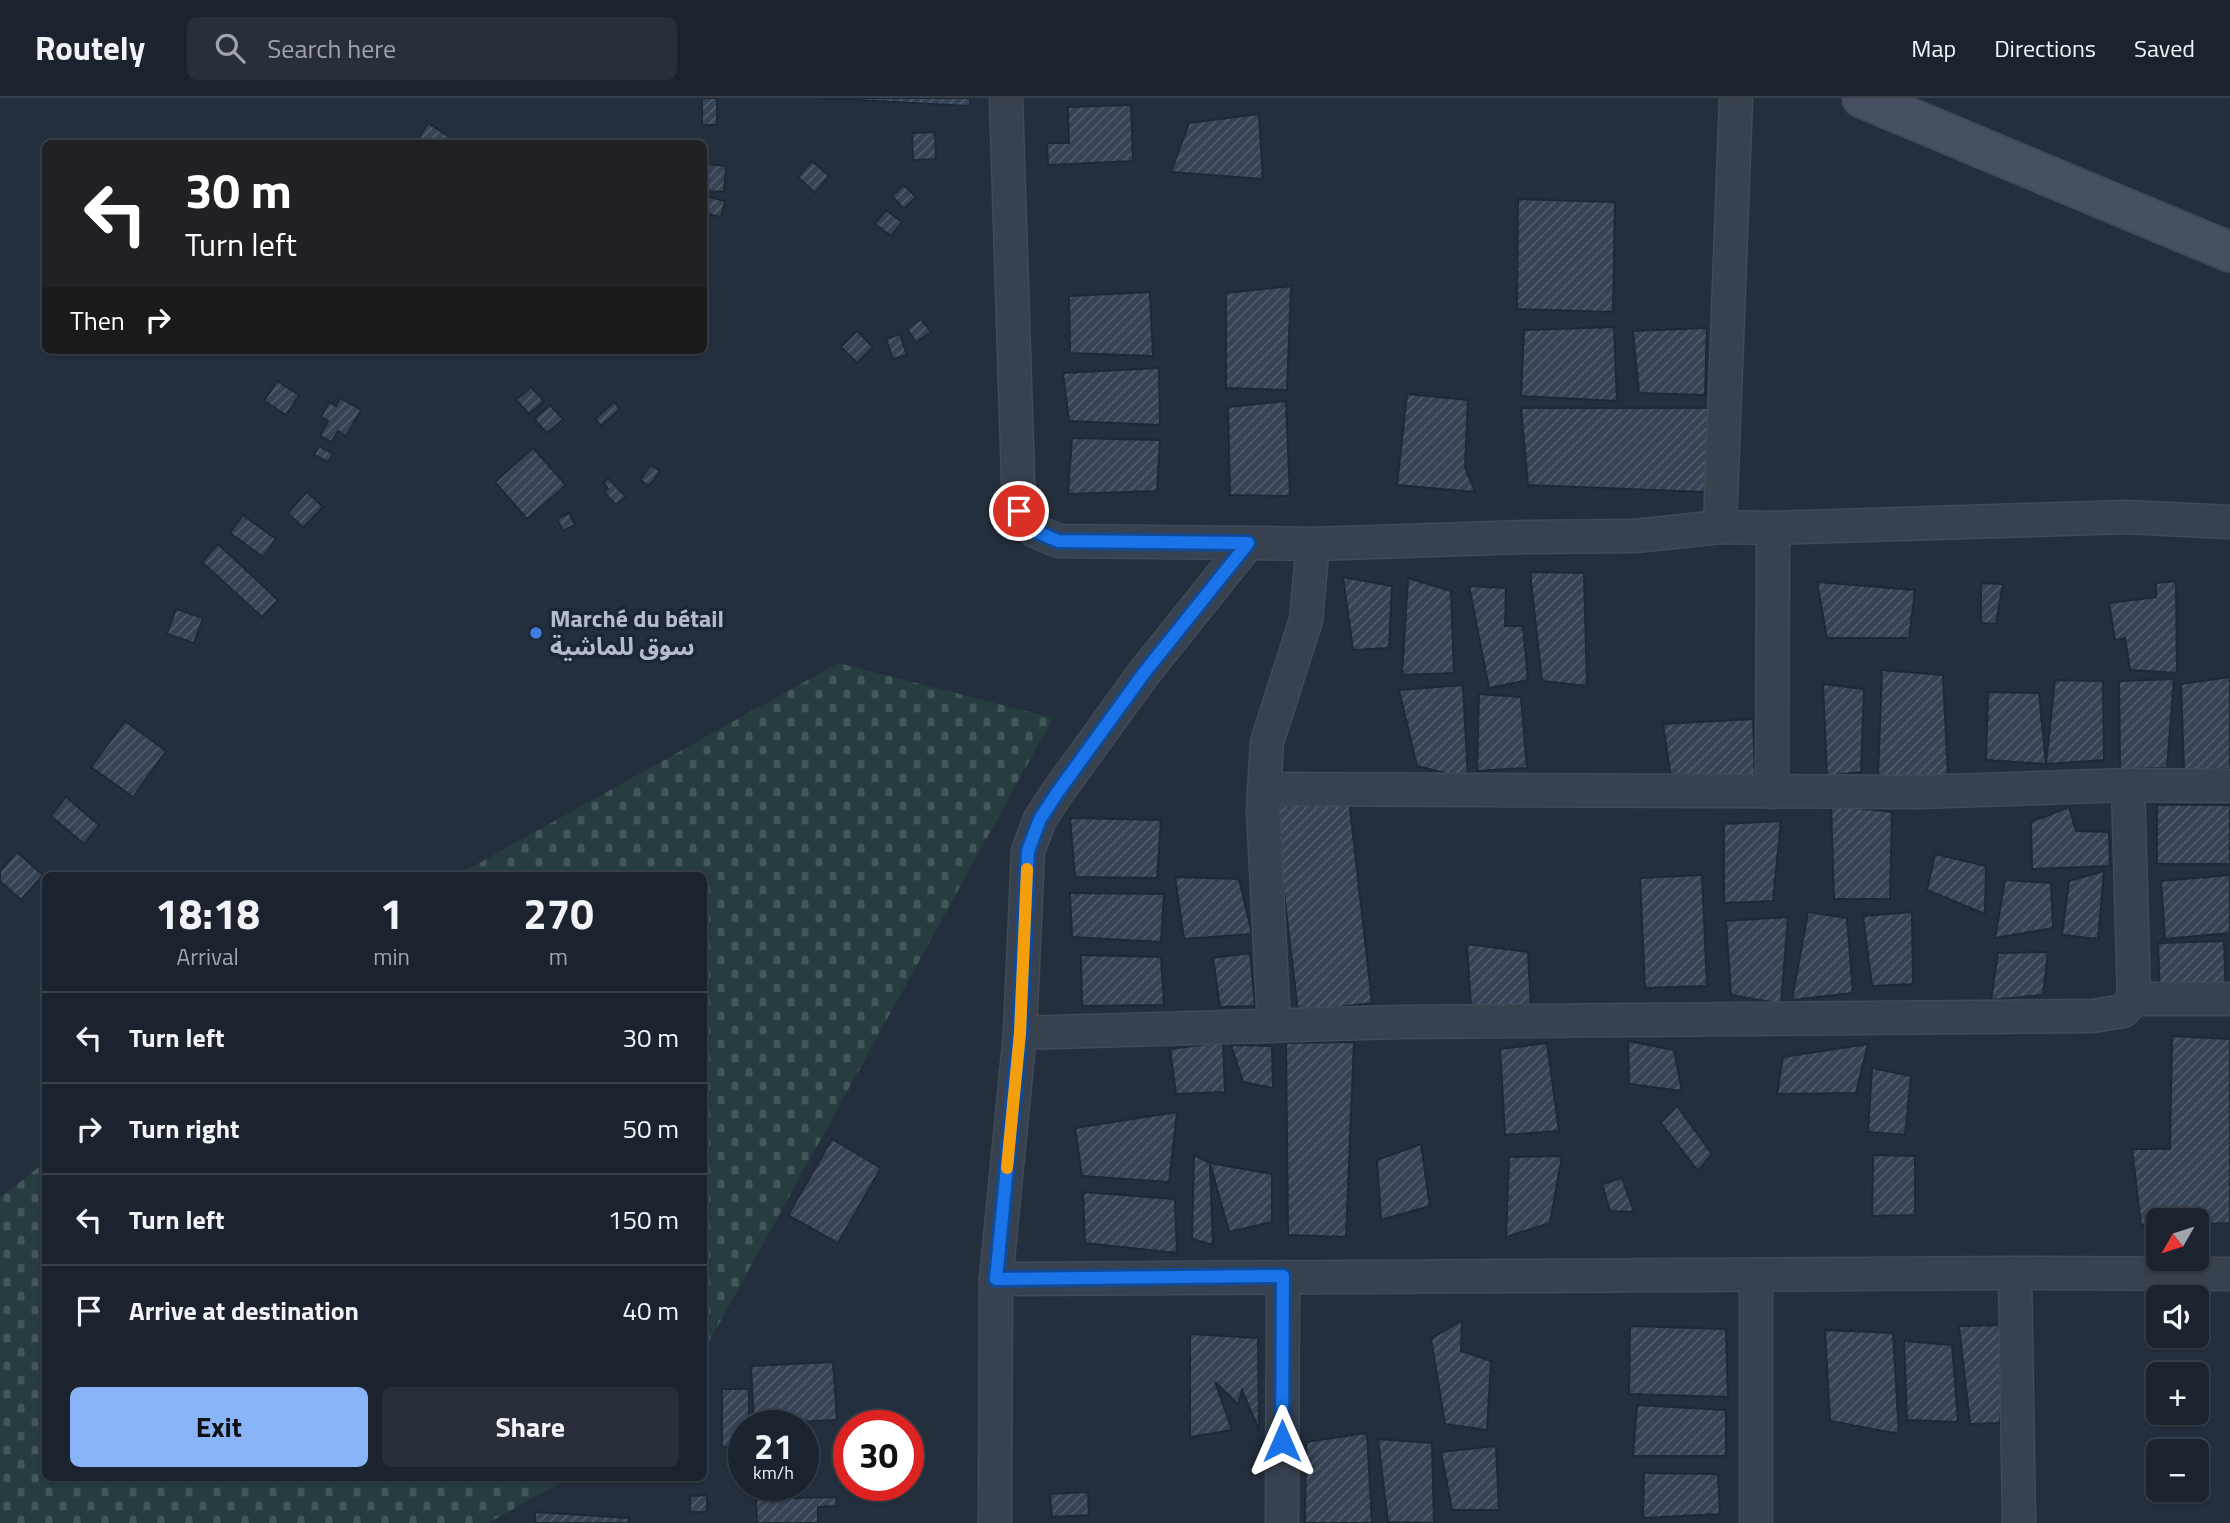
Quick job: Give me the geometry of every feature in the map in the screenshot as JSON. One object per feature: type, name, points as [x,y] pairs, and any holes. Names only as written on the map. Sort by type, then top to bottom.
[{"type":"main road","points":[[1862,98],[2230,252]]},
{"type":"street","points":[[1006,98],[1019,511],[1035,531],[1058,541],[1313,544],[1635,536],[1720,527],[1773,528],[2126,517],[2230,522]]},
{"type":"street","points":[[1720,527],[1736,98]]},
{"type":"street","points":[[1772,792],[1773,528]]},
{"type":"street","points":[[995,1523],[996,1279],[1020,1033],[1028,851],[1040,819],[1144,673],[1248,543]]},
{"type":"street","points":[[1274,1026],[1263,810],[1267,742],[1306,621],[1313,544]]},
{"type":"street","points":[[1020,1033],[1427,1022],[2093,1016],[2123,1011],[2134,999],[2128,785]]},
{"type":"street","points":[[1264,789],[1919,792],[2128,785],[2230,786]]},
{"type":"street","points":[[2134,999],[2230,999]]},
{"type":"street","points":[[2015,1273],[2019,1523]]},
{"type":"street","points":[[996,1279],[2230,1274]]},
{"type":"street","points":[[1756,1275],[1756,1523]]},
{"type":"street","points":[[1282,1523],[1283,1276]]},
{"type":"green space","points":[[838,663],[1053,718],[707,1346],[707,872],[463,872]]},
{"type":"green space","points":[[42,1164],[42,1481],[564,1481],[488,1523],[0,1523],[0,1198]]},
{"type":"building","points":[[702,98],[717,98],[717,125],[702,125]]},
{"type":"building","points":[[818,98],[970,98],[970,106]]},
{"type":"building","points":[[1131,105],[1133,161],[1048,165],[1047,143],[1069,143],[1068,107]]},
{"type":"building","points":[[1259,114],[1263,179],[1171,172],[1189,123]]},
{"type":"building","points":[[428,123],[454,140],[422,140],[419,138]]},
{"type":"building","points":[[935,132],[936,159],[913,160],[912,133]]},
{"type":"building","points":[[812,161],[829,176],[815,193],[798,177]]},
{"type":"building","points":[[707,164],[726,166],[724,192],[707,191]]},
{"type":"building","points":[[904,185],[916,197],[904,209],[892,196]]},
{"type":"building","points":[[707,197],[725,201],[721,217],[707,214]]},
{"type":"building","points":[[1518,199],[1615,202],[1613,312],[1517,309]]},
{"type":"building","points":[[886,210],[902,222],[891,236],[875,224]]},
{"type":"building","points":[[1291,286],[1287,390],[1226,388],[1226,293]]},
{"type":"building","points":[[1150,292],[1153,356],[1070,353],[1069,296]]},
{"type":"building","points":[[921,319],[931,332],[916,342],[907,329]]},
{"type":"building","points":[[1614,327],[1617,401],[1521,396],[1524,330]]},
{"type":"building","points":[[1707,328],[1705,395],[1639,393],[1633,331]]},
{"type":"building","points":[[857,331],[873,347],[857,363],[841,347]]},
{"type":"building","points":[[900,334],[907,355],[893,359],[886,339]]},
{"type":"building","points":[[1159,368],[1160,425],[1069,421],[1063,373]]},
{"type":"building","points":[[277,381],[299,395],[286,415],[264,401]]},
{"type":"building","points":[[531,387],[544,401],[529,414],[516,400]]},
{"type":"building","points":[[1407,394],[1468,400],[1465,467],[1475,492],[1397,485]]},
{"type":"building","points":[[340,398],[361,410],[346,436],[338,431],[331,442],[320,436],[328,421],[321,417],[329,402],[336,406]]},
{"type":"building","points":[[1286,401],[1290,496],[1230,495],[1228,407]]},
{"type":"building","points":[[614,402],[620,409],[601,426],[595,419]]},
{"type":"building","points":[[550,405],[563,419],[547,433],[534,419]]},
{"type":"building","points":[[1521,408],[1713,408],[1705,492],[1528,485]]},
{"type":"building","points":[[1072,438],[1160,440],[1157,491],[1068,494]]},
{"type":"building","points":[[319,446],[333,454],[328,462],[314,455]]},
{"type":"building","points":[[533,448],[566,485],[527,519],[495,482]]},
{"type":"building","points":[[651,465],[660,471],[649,486],[640,480]]},
{"type":"building","points":[[608,478],[626,497],[616,505],[604,492],[608,489],[603,483]]},
{"type":"building","points":[[307,492],[323,507],[303,528],[288,513]]},
{"type":"building","points":[[569,513],[575,525],[563,531],[557,519]]},
{"type":"building","points":[[243,515],[276,539],[263,557],[230,533]]},
{"type":"building","points":[[218,544],[278,600],[262,617],[202,562]]},
{"type":"building","points":[[1530,572],[1584,573],[1587,686],[1542,681]]},
{"type":"building","points":[[1343,577],[1392,586],[1389,648],[1353,650]]},
{"type":"building","points":[[1408,578],[1451,591],[1454,673],[1402,675]]},
{"type":"building","points":[[2176,581],[2177,673],[2130,670],[2125,638],[2115,640],[2109,603],[2156,597],[2156,583]]},
{"type":"building","points":[[1817,582],[1915,590],[1909,638],[1827,638]]},
{"type":"building","points":[[1981,583],[2003,584],[1996,624],[1981,623]]},
{"type":"building","points":[[1469,586],[1506,588],[1505,626],[1523,626],[1528,680],[1489,688]]},
{"type":"building","points":[[176,609],[203,618],[194,643],[167,634]]},
{"type":"building","points":[[1882,670],[1943,675],[1948,778],[1878,777]]},
{"type":"building","points":[[2230,677],[2230,769],[2184,771],[2181,684]]},
{"type":"building","points":[[2174,679],[2167,768],[2120,769],[2119,681]]},
{"type":"building","points":[[2055,680],[2103,681],[2104,760],[2046,764]]},
{"type":"building","points":[[1823,684],[1864,689],[1861,772],[1827,776]]},
{"type":"building","points":[[1463,685],[1468,779],[1417,766],[1399,690]]},
{"type":"building","points":[[1988,692],[2039,693],[2046,764],[1986,760]]},
{"type":"building","points":[[1479,694],[1521,697],[1527,768],[1477,771]]},
{"type":"building","points":[[1753,719],[1755,775],[1671,778],[1663,724]]},
{"type":"building","points":[[125,721],[166,751],[133,797],[91,767]]},
{"type":"building","points":[[66,797],[99,825],[84,844],[51,816]]},
{"type":"building","points":[[1349,799],[1372,1003],[1298,1012],[1274,807]]},
{"type":"building","points":[[1831,805],[1892,812],[1890,899],[1834,899]]},
{"type":"building","points":[[2157,805],[2230,805],[2230,864],[2157,864]]},
{"type":"building","points":[[2069,807],[2076,831],[2109,832],[2110,866],[2032,869],[2031,822]]},
{"type":"building","points":[[1070,818],[1161,820],[1157,878],[1075,877]]},
{"type":"building","points":[[1781,821],[1773,901],[1724,903],[1724,824]]},
{"type":"building","points":[[17,852],[42,876],[21,900],[0,881],[0,871]]},
{"type":"building","points":[[1935,854],[1986,866],[1985,914],[1927,890]]},
{"type":"building","points":[[2104,871],[2098,939],[2062,935],[2069,881]]},
{"type":"building","points":[[1702,875],[1707,986],[1645,988],[1640,878]]},
{"type":"building","points":[[2230,875],[2230,933],[2165,939],[2161,881]]},
{"type":"building","points":[[1175,877],[1239,879],[1252,934],[1184,939]]},
{"type":"building","points":[[2005,880],[2051,883],[2053,928],[1995,938]]},
{"type":"building","points":[[1070,893],[1164,894],[1161,942],[1072,937]]},
{"type":"building","points":[[1808,912],[1847,918],[1853,993],[1792,1000]]},
{"type":"building","points":[[1912,912],[1913,984],[1872,986],[1863,916]]},
{"type":"building","points":[[1788,917],[1781,1004],[1731,995],[1726,921]]},
{"type":"building","points":[[2224,941],[2226,996],[2160,998],[2158,943]]},
{"type":"building","points":[[1467,944],[1528,952],[1531,1007],[1471,1007]]},
{"type":"building","points":[[2048,952],[2043,995],[1991,1000],[1998,953]]},
{"type":"building","points":[[1250,953],[1255,1006],[1220,1007],[1213,958]]},
{"type":"building","points":[[1081,955],[1161,957],[1164,1005],[1082,1006]]},
{"type":"building","points":[[2172,1036],[2230,1039],[2230,1223],[2209,1224],[2209,1208],[2146,1208],[2146,1225],[2141,1225],[2132,1149],[2170,1149]]},
{"type":"building","points":[[1628,1041],[1674,1050],[1682,1091],[1629,1084]]},
{"type":"building","points":[[1223,1042],[1225,1092],[1176,1094],[1170,1049]]},
{"type":"building","points":[[1354,1042],[1346,1237],[1288,1235],[1286,1043]]},
{"type":"building","points":[[1547,1043],[1559,1131],[1505,1135],[1500,1049]]},
{"type":"building","points":[[1868,1044],[1856,1093],[1777,1094],[1783,1057]]},
{"type":"building","points":[[1231,1045],[1272,1046],[1273,1088],[1243,1082]]},
{"type":"building","points":[[1872,1068],[1911,1076],[1905,1135],[1868,1132]]},
{"type":"building","points":[[1677,1106],[1712,1154],[1698,1171],[1661,1123]]},
{"type":"building","points":[[1177,1112],[1169,1182],[1082,1176],[1075,1128]]},
{"type":"building","points":[[832,1139],[881,1168],[838,1243],[788,1215]]},
{"type":"building","points":[[1421,1144],[1430,1206],[1381,1220],[1377,1160]]},
{"type":"building","points":[[1194,1155],[1210,1163],[1213,1245],[1192,1239]]},
{"type":"building","points":[[1873,1155],[1915,1156],[1915,1215],[1872,1216]]},
{"type":"building","points":[[1562,1156],[1550,1223],[1506,1237],[1509,1157]]},
{"type":"building","points":[[1210,1163],[1272,1174],[1272,1222],[1229,1232]]},
{"type":"building","points":[[1622,1178],[1634,1212],[1610,1211],[1602,1184]]},
{"type":"building","points":[[1083,1192],[1175,1199],[1177,1253],[1085,1243]]},
{"type":"building","points":[[1462,1320],[1461,1351],[1491,1361],[1487,1430],[1445,1424],[1431,1339]]},
{"type":"building","points":[[2008,1325],[2000,1423],[1970,1424],[1959,1326]]},
{"type":"building","points":[[1630,1326],[1726,1329],[1728,1397],[1629,1394]]},
{"type":"building","points":[[1825,1330],[1893,1333],[1899,1434],[1830,1421]]},
{"type":"building","points":[[1190,1334],[1258,1338],[1259,1430],[1242,1390],[1238,1404],[1215,1382],[1232,1430],[1190,1437]]},
{"type":"building","points":[[1904,1341],[1952,1345],[1958,1422],[1907,1420]]},
{"type":"building","points":[[833,1362],[836,1410],[833,1410],[833,1420],[819,1421],[819,1410],[753,1410],[751,1366]]},
{"type":"building","points":[[722,1389],[749,1389],[749,1410],[728,1410],[728,1447],[722,1447]]},
{"type":"building","points":[[1637,1405],[1726,1410],[1726,1456],[1633,1456]]},
{"type":"building","points":[[1367,1433],[1372,1523],[1305,1523],[1306,1442]]},
{"type":"building","points":[[1378,1439],[1432,1443],[1434,1523],[1388,1522]]},
{"type":"building","points":[[1496,1446],[1499,1510],[1452,1510],[1441,1452]]},
{"type":"building","points":[[1644,1473],[1718,1474],[1720,1514],[1643,1518]]},
{"type":"building","points":[[1088,1492],[1089,1515],[1052,1517],[1050,1494]]},
{"type":"building","points":[[707,1495],[707,1512],[690,1512],[690,1496]]},
{"type":"building","points":[[819,1497],[833,1497],[837,1506],[818,1507],[818,1523],[757,1523],[756,1501],[819,1501]]},
{"type":"building","points":[[535,1512],[629,1518],[629,1523],[535,1523]]},
{"type":"slow traffic","points":[[1007,1168],[1020,1033],[1027,869]]},
{"type":"place","name":"Marché du bétail سوق للماشية","points":[[536,633]]},
{"type":"route","points":[[1019,511],[1035,531],[1058,541],[1248,543],[1144,673],[1057,793],[1040,819],[1028,851],[1020,1033],[996,1279],[1283,1276],[1282,1441]]}]
